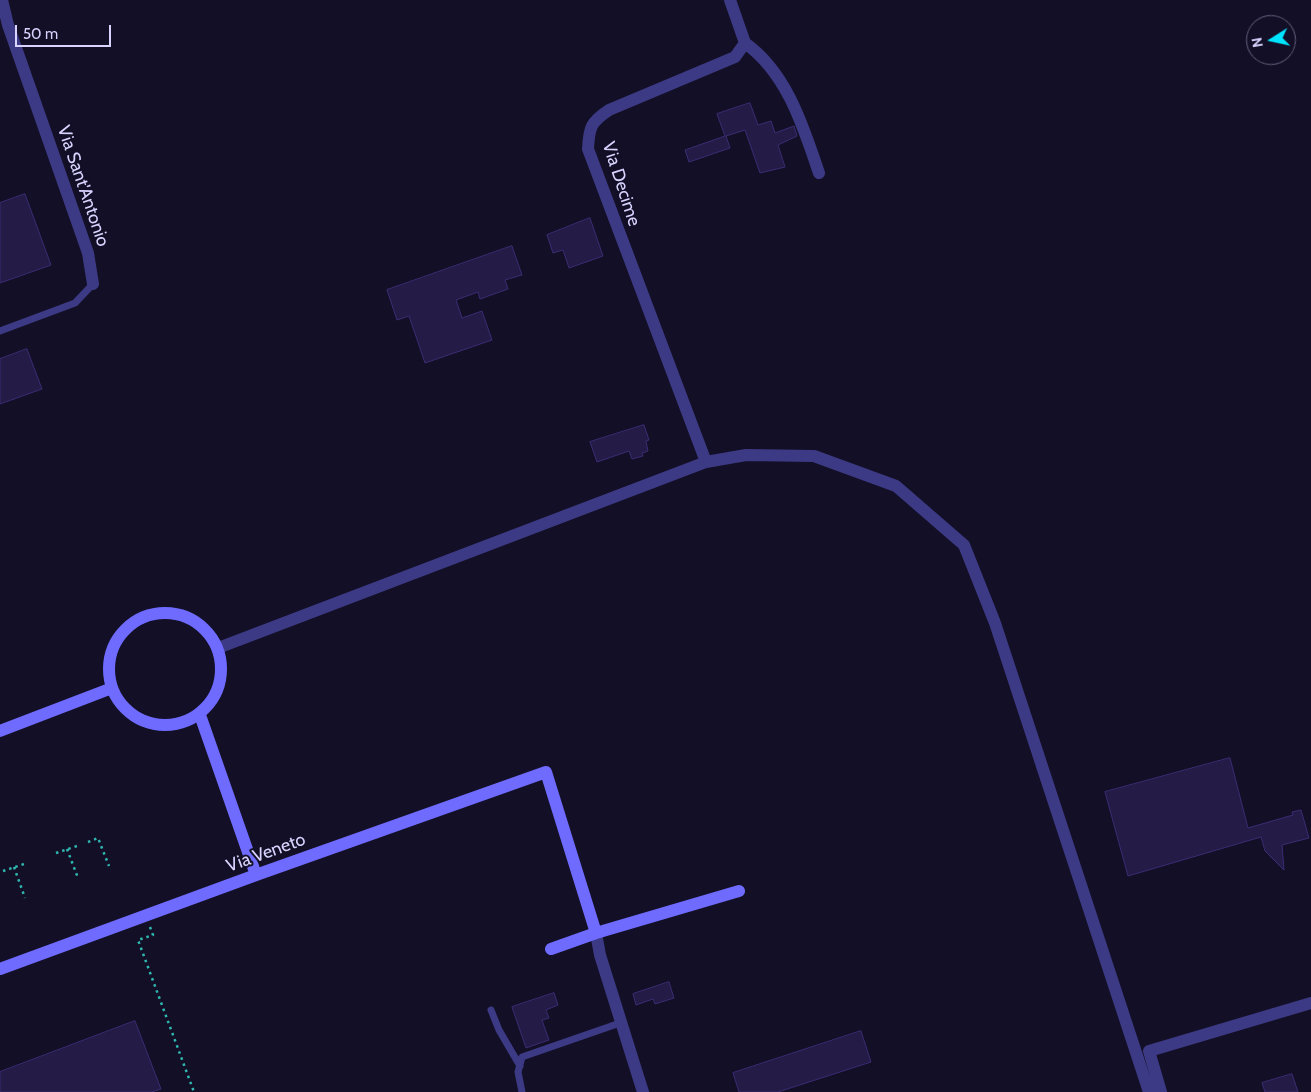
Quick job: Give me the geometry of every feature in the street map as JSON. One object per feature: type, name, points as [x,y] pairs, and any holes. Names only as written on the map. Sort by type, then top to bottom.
[{"type":"street","name":"Via Sant'Antonio","points":[[2,0],[8,25],[88,253],[93,284]]},
{"type":"street","points":[[730,0],[745,43],[758,52],[784,87],[801,119],[819,173]]},
{"type":"street","name":"Via Decime","points":[[706,462],[588,149],[589,131],[595,120],[609,110],[722,65],[735,57],[745,43]]},
{"type":"street","points":[[218,648],[706,462],[746,454],[814,456],[896,486],[964,546],[995,624],[1149,1092]]},
{"type":"street","points":[[158,613],[176,613],[194,620],[208,632],[218,648],[222,666],[220,685],[212,702],[200,715],[184,723],[166,726],[149,724],[133,716],[120,704],[112,688],[109,672],[110,655],[117,640],[128,627],[142,617],[158,613]]},
{"type":"street","points":[[0,731],[112,688]]},
{"type":"street","points":[[200,715],[256,875]]},
{"type":"street","name":"Via Veneto","points":[[0,969],[146,914],[546,772],[596,933]]},
{"type":"street","points":[[552,949],[596,933],[739,891]]},
{"type":"street","points":[[596,933],[600,954],[620,1023],[643,1092]]},
{"type":"street","points":[[1161,1092],[1149,1051],[1311,1003]]},
{"type":"lane","name":"Via Sant'Antonio","points":[[0,331],[75,304],[93,284]]},
{"type":"lane","points":[[491,1010],[499,1030],[520,1066]]},
{"type":"lane","points":[[522,1092],[518,1072],[522,1057],[620,1023]]},
{"type":"path","points":[[88,842],[98,838],[109,866]]},
{"type":"path","points":[[56,853],[77,846]]},
{"type":"path","points":[[67,849],[78,878]]},
{"type":"path","points":[[3,871],[24,864]]},
{"type":"path","points":[[14,867],[25,898]]},
{"type":"path","points":[[146,914],[153,935],[138,940],[194,1092]]},
{"type":"building","points":[[750,103],[758,125],[771,121],[775,133],[794,126],[797,136],[778,145],[785,167],[760,173],[745,130],[726,136],[730,148],[689,162],[685,150],[725,136],[717,114]]},
{"type":"building","points":[[25,194],[51,265],[0,283],[0,203]]},
{"type":"building","points":[[590,218],[603,256],[569,268],[563,250],[553,253],[547,235]]},
{"type":"building","points":[[512,246],[522,275],[505,280],[508,289],[480,299],[478,292],[456,300],[462,318],[482,311],[492,340],[425,363],[409,316],[397,320],[387,290]]},
{"type":"building","points":[[27,349],[42,389],[0,404],[0,359]]},
{"type":"building","points":[[644,425],[649,440],[646,441],[648,451],[642,453],[643,456],[632,459],[629,451],[597,462],[590,442]]},
{"type":"building","points":[[1230,758],[1248,828],[1293,815],[1292,812],[1301,810],[1309,838],[1282,845],[1284,870],[1265,851],[1261,837],[1128,876],[1105,792]]},
{"type":"building","points":[[669,982],[674,998],[655,1004],[653,999],[636,1005],[633,994]]},
{"type":"building","points":[[554,993],[558,1005],[546,1010],[549,1018],[542,1020],[549,1040],[526,1048],[512,1007]]},
{"type":"building","points":[[135,1021],[161,1089],[152,1092],[0,1092],[0,1072]]},
{"type":"building","points":[[861,1031],[871,1062],[778,1092],[739,1092],[733,1073]]},
{"type":"building","points":[[1292,1074],[1298,1092],[1265,1092],[1262,1083]]}]
